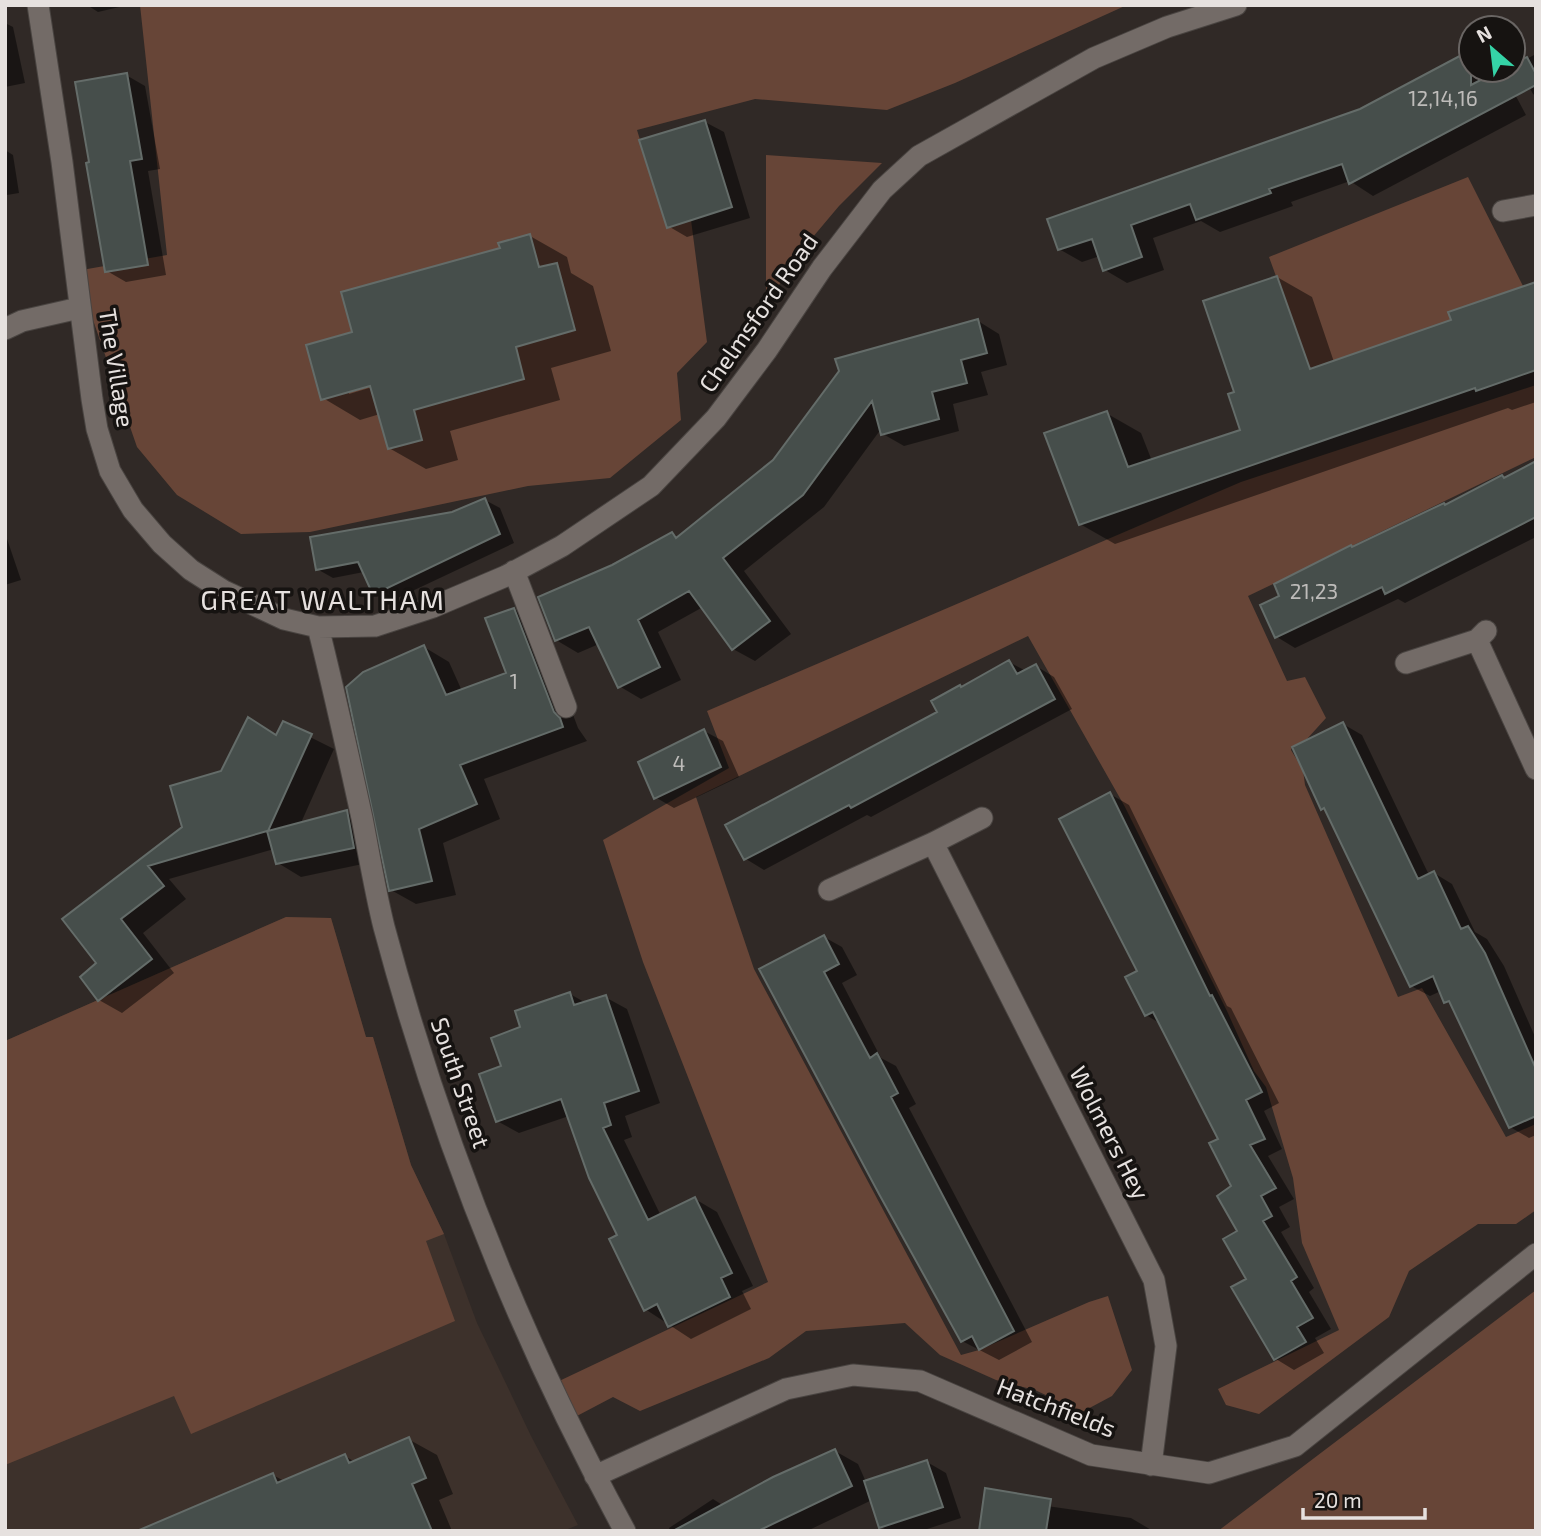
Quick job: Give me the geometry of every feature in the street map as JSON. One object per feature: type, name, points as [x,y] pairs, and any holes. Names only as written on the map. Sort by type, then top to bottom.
[{"type":"street","name":"The Village","points":[[38,5],[62,162],[79,308],[97,429],[110,471],[134,510],[162,544],[191,570],[213,584],[284,619],[318,627]]},
{"type":"street","name":"Chelmsford Road","points":[[318,627],[375,626],[465,595],[562,547],[641,493],[696,441],[741,385],[822,268],[882,190],[919,156],[1094,58],[1167,27],[1236,5]]},
{"type":"street","points":[[1503,212],[1536,205]]},
{"type":"street","points":[[5,329],[22,321],[79,308]]},
{"type":"street","points":[[514,571],[566,707]]},
{"type":"street","name":"South Street","points":[[318,627],[343,730],[384,925],[421,1055],[466,1181],[529,1341],[625,1531]]},
{"type":"street","points":[[1406,663],[1482,635],[1536,769]]},
{"type":"street","points":[[829,890],[982,818]]},
{"type":"street","name":"Wolmers Hey","points":[[933,843],[1154,1280],[1166,1346],[1151,1465]]},
{"type":"street","name":"Hatchfields","points":[[595,1476],[786,1389],[853,1375],[920,1381],[1091,1455],[1209,1473],[1295,1446],[1536,1254]]},
{"type":"shaded area","points":[[140,5],[1127,5],[955,83],[887,110],[755,99],[637,130],[667,227],[691,220],[707,342],[677,373],[681,420],[610,478],[528,486],[310,532],[241,534],[177,495],[137,447],[76,271],[167,255]]},
{"type":"shaded area","points":[[766,155],[882,163],[839,206],[807,244],[766,304]]},
{"type":"shaded area","points":[[1468,177],[1523,286],[1449,312],[1461,348],[1430,328],[1273,382],[1304,353],[1269,257]]},
{"type":"shaded area","points":[[1536,385],[1536,457],[1248,596],[1287,681],[1305,677],[1326,718],[1307,739],[1291,750],[1303,770],[1305,785],[1398,997],[1422,988],[1506,1137],[1536,1124],[1536,1210],[1516,1224],[1478,1224],[1409,1271],[1389,1317],[1259,1414],[1226,1405],[1218,1389],[1339,1330],[1302,1243],[1293,1178],[1266,1087],[1254,1071],[1125,807],[1028,636],[696,797],[754,969],[961,1355],[1108,1296],[1132,1370],[1112,1396],[1082,1412],[1035,1390],[996,1380],[940,1355],[905,1323],[806,1331],[769,1358],[640,1411],[613,1397],[575,1417],[557,1382],[768,1282],[643,962],[603,840],[729,768],[707,711],[1241,482]]},
{"type":"shaded area","points":[[286,917],[331,918],[366,1037],[373,1037],[411,1165],[444,1234],[477,1323],[531,1436],[578,1525],[563,1531],[5,1531],[5,1041]]},
{"type":"shaded area","points":[[286,917],[331,918],[366,1037],[373,1037],[411,1165],[444,1234],[426,1241],[455,1321],[191,1434],[174,1396],[5,1465],[5,1041]]},
{"type":"shaded area","points":[[1536,1290],[1536,1531],[1218,1531]]},
{"type":"building","points":[[1457,57],[1457,84],[1527,84],[1527,57],[1536,74],[1536,85],[1349,184],[1342,164],[1269,189],[1271,193],[1196,220],[1190,204],[1131,225],[1142,257],[1103,271],[1092,239],[1058,250],[1047,219],[1360,109]]},
{"type":"building","points":[[127,73],[142,159],[130,161],[148,265],[105,272],[75,82]]},
{"type":"building","points":[[705,120],[732,207],[667,228],[639,140]]},
{"type":"building","points":[[530,234],[539,267],[557,263],[575,330],[516,347],[524,379],[414,410],[422,440],[388,449],[370,386],[321,400],[306,345],[352,332],[341,292],[500,248],[498,243]]},
{"type":"building","points":[[1277,276],[1310,369],[1451,320],[1448,312],[1536,282],[1536,370],[1476,391],[1475,388],[1079,525],[1044,433],[1107,411],[1128,467],[1240,430],[1228,394],[1234,392],[1203,301]]},
{"type":"building","points":[[978,319],[987,353],[961,360],[967,383],[932,392],[939,419],[881,435],[872,401],[803,495],[723,558],[770,621],[732,650],[689,591],[638,620],[660,667],[618,688],[589,627],[555,641],[538,597],[612,565],[672,532],[676,538],[773,460],[839,371],[835,359]]},
{"type":"building","points":[[1536,461],[1536,517],[1385,594],[1382,587],[1275,638],[1260,605],[1279,596],[1274,584],[1351,545],[1352,547],[1444,503],[1445,505],[1502,475],[1504,478]]},
{"type":"building","points":[[485,498],[500,534],[373,595],[358,562],[316,570],[310,537],[452,512]]},
{"type":"building","points":[[514,608],[554,712],[563,727],[460,765],[477,804],[419,829],[432,881],[389,891],[346,687],[363,672],[424,645],[446,695],[506,673],[485,618]]},
{"type":"building","points":[[1009,660],[1017,674],[1036,664],[1055,699],[851,808],[849,805],[744,860],[725,825],[937,712],[931,701]]},
{"type":"building","points":[[248,717],[276,735],[283,721],[312,734],[268,831],[347,810],[354,848],[276,864],[267,831],[148,866],[164,886],[121,919],[152,959],[98,1001],[80,977],[96,963],[62,919],[182,827],[170,786],[221,771]]},
{"type":"building","points":[[1343,722],[1418,879],[1434,871],[1461,929],[1468,926],[1485,953],[1536,1069],[1536,1116],[1509,1128],[1449,1001],[1444,1003],[1433,976],[1410,987],[1324,808],[1321,810],[1292,747]]},
{"type":"building","points":[[704,729],[721,767],[654,799],[638,762]]},
{"type":"building","points":[[1110,792],[1210,996],[1212,995],[1262,1092],[1246,1100],[1265,1139],[1250,1145],[1276,1188],[1261,1196],[1272,1216],[1263,1221],[1297,1277],[1291,1281],[1313,1318],[1297,1327],[1306,1342],[1274,1360],[1231,1287],[1246,1279],[1223,1239],[1237,1231],[1217,1196],[1231,1186],[1209,1143],[1218,1139],[1153,1012],[1145,1016],[1125,977],[1137,971],[1059,819]]},
{"type":"building","points":[[824,935],[839,964],[824,972],[870,1058],[877,1053],[898,1093],[891,1097],[1014,1331],[979,1350],[972,1336],[961,1342],[759,969]]},
{"type":"building","points":[[570,992],[574,1005],[606,995],[639,1091],[604,1103],[611,1125],[603,1128],[648,1220],[695,1197],[732,1273],[721,1278],[730,1297],[668,1327],[657,1304],[644,1311],[609,1239],[617,1235],[589,1178],[561,1099],[496,1122],[479,1074],[501,1066],[491,1038],[520,1027],[515,1011]]},
{"type":"building","points":[[409,1437],[426,1478],[412,1484],[432,1531],[137,1531],[273,1473],[277,1483],[345,1454],[349,1463]]},
{"type":"building","points":[[835,1449],[852,1486],[758,1531],[673,1531],[773,1477]]},
{"type":"building","points":[[927,1460],[943,1507],[879,1528],[864,1481]]},
{"type":"building","points":[[985,1488],[1051,1499],[1046,1531],[979,1531]]},
{"type":"district","name":"GREAT WALTHAM","points":[[323,600]]}]
